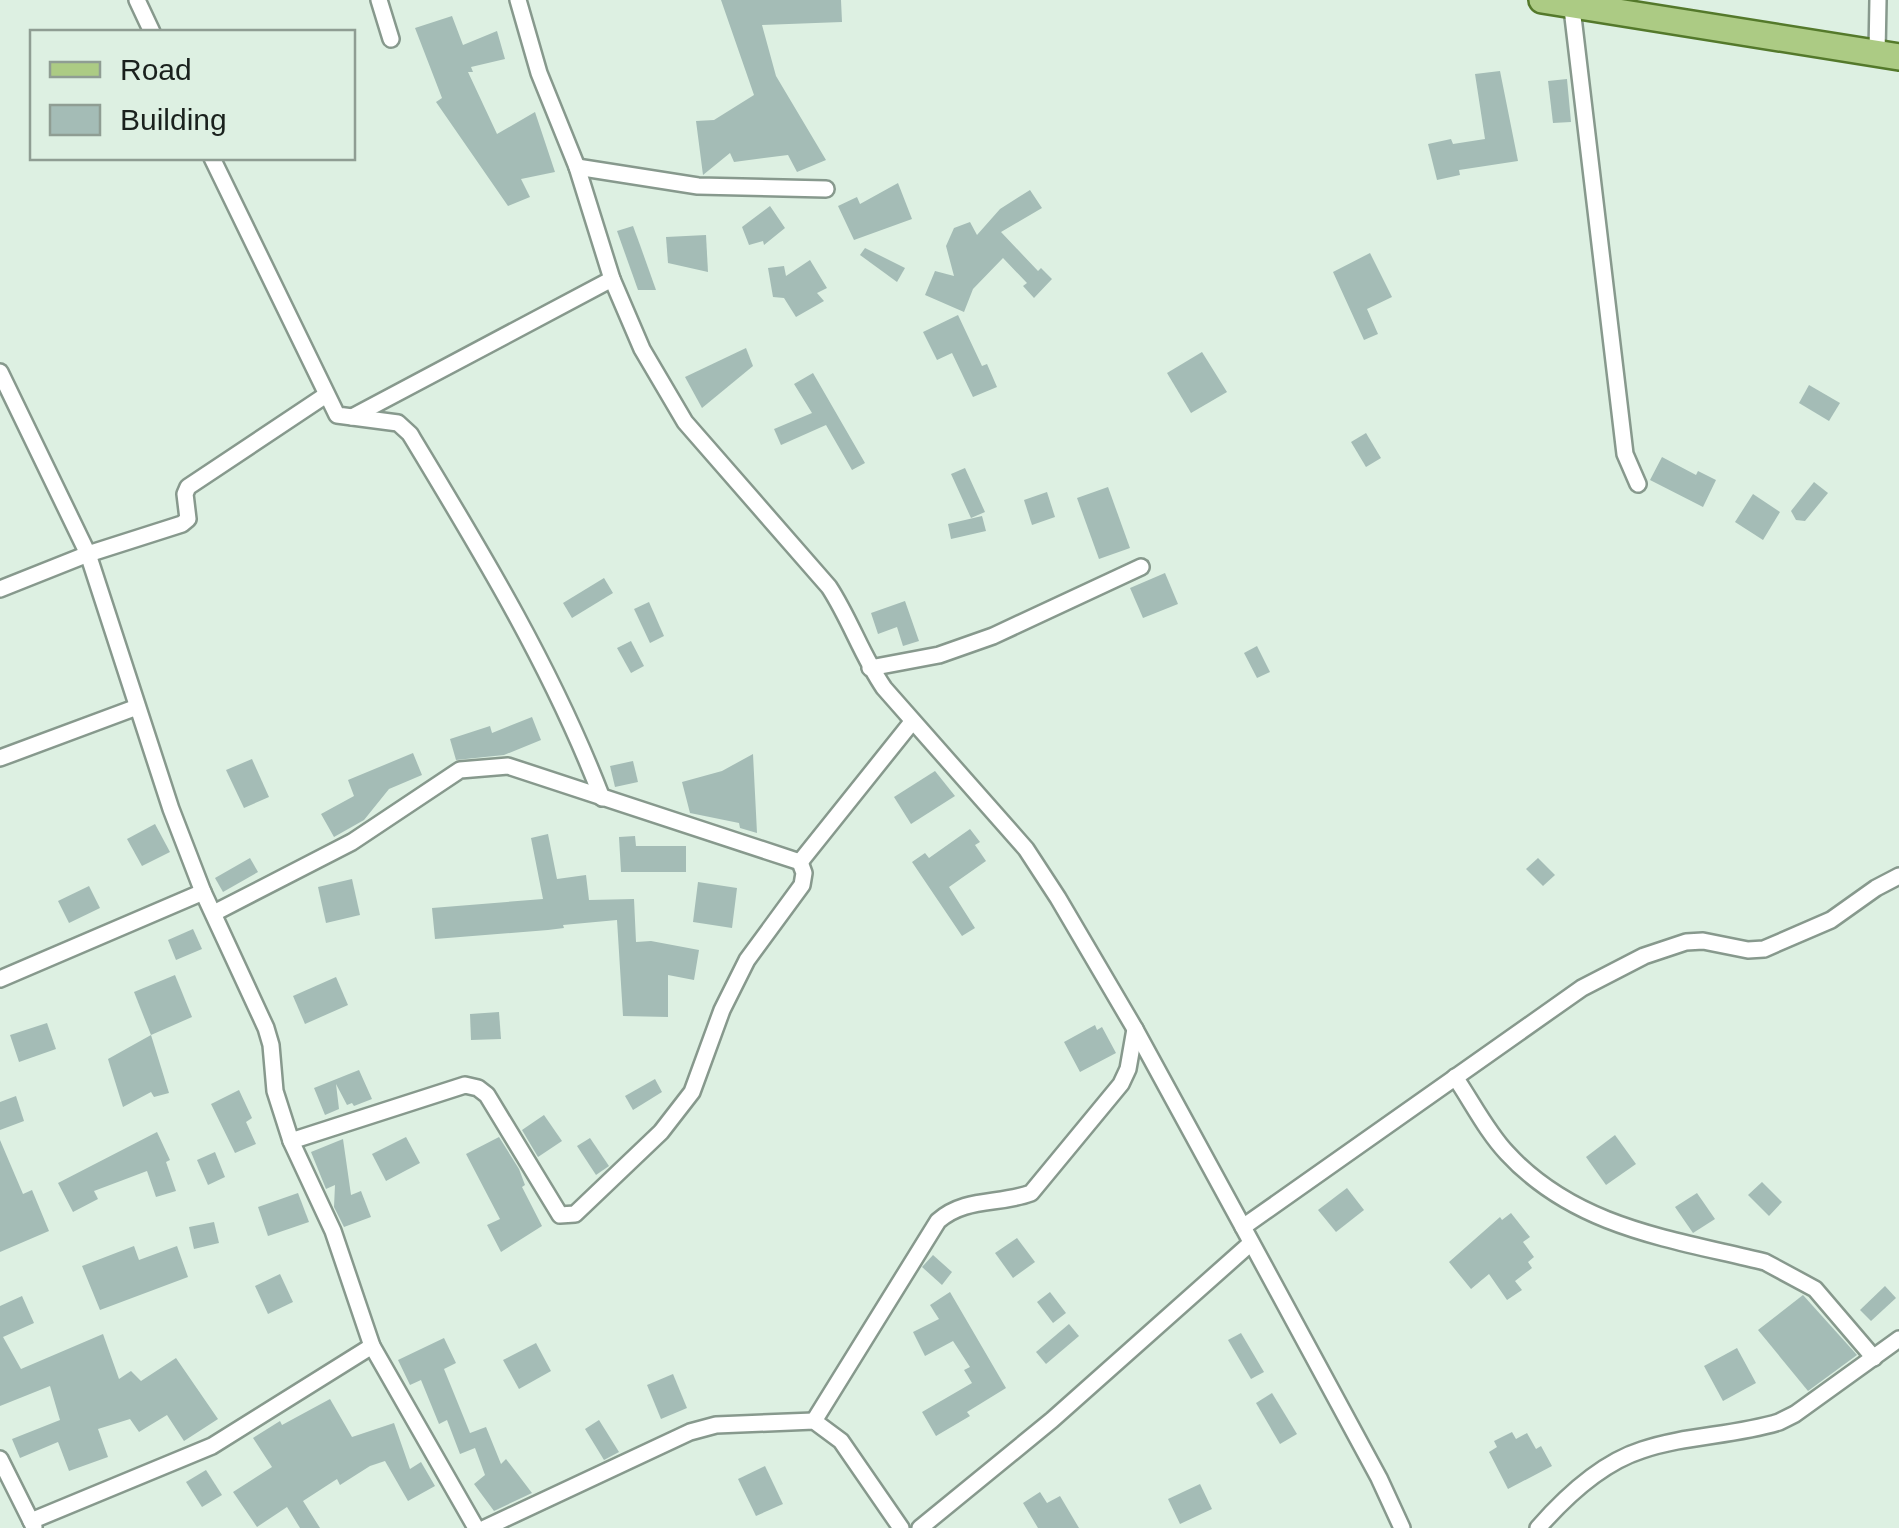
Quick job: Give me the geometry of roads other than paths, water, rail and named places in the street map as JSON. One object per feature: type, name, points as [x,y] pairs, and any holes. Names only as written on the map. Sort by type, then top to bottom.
[{"type":"main road","points":[[1542,0],[1888,55]]},
{"type":"street","points":[[137,0],[151,30]]},
{"type":"street","points":[[379,0],[391,39]]},
{"type":"street","points":[[518,0],[539,73],[577,167],[612,279],[642,349],[685,422],[829,587],[843,608],[870,668],[912,722],[1026,849],[1135,1029],[1379,1478],[1402,1528]]},
{"type":"street","points":[[1878,0],[1888,55]]},
{"type":"street","points":[[1570,2],[1626,454],[1638,484]]},
{"type":"street","points":[[213,160],[337,415],[398,423],[410,434],[545,665],[602,798]]},
{"type":"street","points":[[577,167],[698,186],[826,189]]},
{"type":"street","points":[[352,417],[612,279]]},
{"type":"street","points":[[2,381],[88,554],[203,892],[266,1028],[275,1091],[292,1142],[333,1232],[372,1346],[476,1528]]},
{"type":"street","points":[[0,589],[88,554],[182,524],[188,519],[188,487],[326,395]]},
{"type":"street","points":[[870,668],[939,655],[993,636],[1142,567]]},
{"type":"street","points":[[0,758],[137,707]]},
{"type":"street","points":[[800,862],[912,722]]},
{"type":"street","points":[[214,913],[352,842],[460,770],[508,766],[800,862]]},
{"type":"street","points":[[292,1142],[465,1084],[487,1095],[560,1215],[575,1214],[661,1132],[692,1092],[722,1010],[747,960],[802,885],[804,873],[800,862]]},
{"type":"street","points":[[1243,1226],[1582,988],[1644,956],[1686,942],[1764,949],[1832,920],[1899,876]]},
{"type":"street","points":[[0,979],[203,892]]},
{"type":"street","points":[[814,1421],[938,1221],[950,1210],[968,1204],[1031,1193],[1122,1084],[1135,1029]]},
{"type":"street","points":[[1455,1077],[1505,1151],[1530,1176],[1574,1206],[1608,1223],[1765,1262],[1789,1272],[1815,1288],[1874,1358]]},
{"type":"street","points":[[920,1528],[1052,1420],[1251,1243]]},
{"type":"street","points":[[1538,1528],[1582,1483],[1614,1462],[1642,1450],[1778,1422],[1795,1414],[1899,1339]]},
{"type":"street","points":[[0,1460],[33,1525],[230,1437],[372,1346]]},
{"type":"street","points":[[486,1528],[690,1432],[716,1425],[814,1421],[841,1440],[901,1528]]}]
